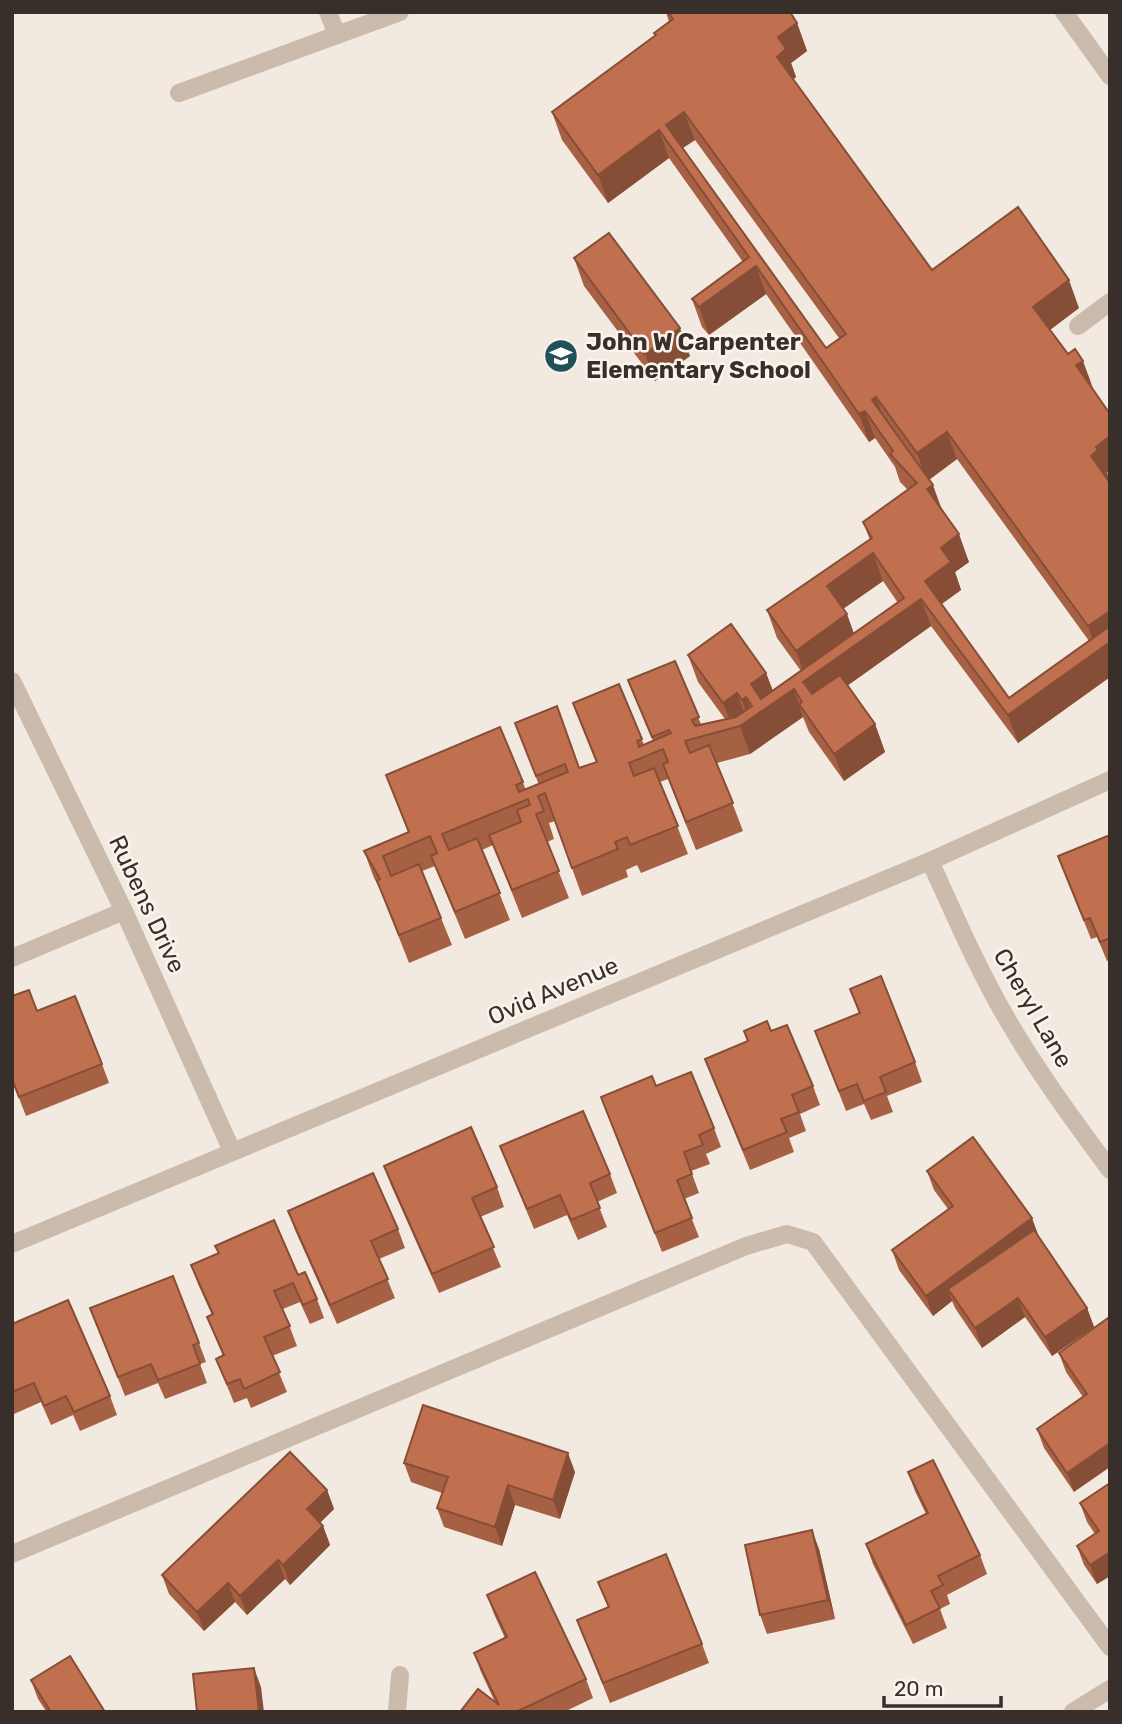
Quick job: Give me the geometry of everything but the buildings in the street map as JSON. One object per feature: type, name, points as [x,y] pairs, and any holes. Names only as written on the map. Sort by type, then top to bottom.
[{"type":"street","points":[[328,12],[338,35]]},
{"type":"street","points":[[179,93],[400,12]]},
{"type":"street","points":[[1064,12],[1110,76]]},
{"type":"street","points":[[1078,326],[1110,302]]},
{"type":"street","name":"Rubens Drive","points":[[12,681],[124,911],[232,1151]]},
{"type":"street","name":"Ovid Avenue","points":[[12,1244],[930,861],[1110,779]]},
{"type":"street","name":"Cheryl Lane","points":[[930,861],[1009,1024],[1051,1090],[1110,1170]]},
{"type":"street","points":[[12,958],[124,911]]},
{"type":"street","points":[[12,1554],[733,1252],[787,1234],[813,1242],[1110,1647]]},
{"type":"street","points":[[397,1712],[400,1675]]},
{"type":"street","points":[[1073,1712],[1110,1689]]},
{"type":"place","name":"John W Carpenter Elementary School","points":[[561,356]]}]
